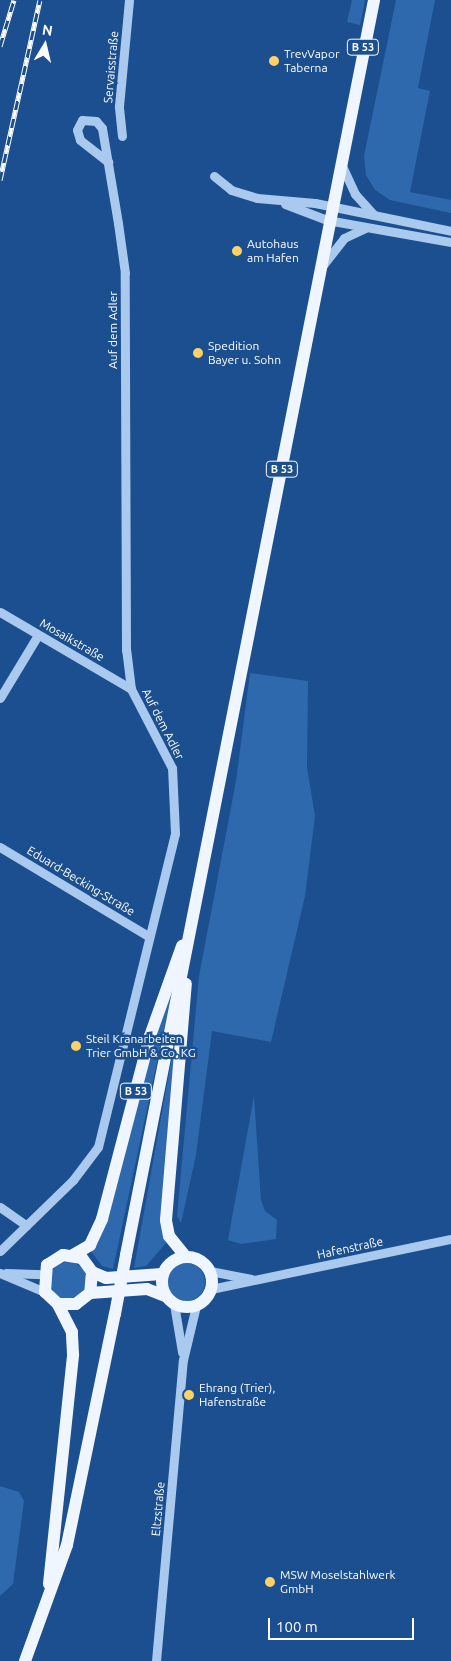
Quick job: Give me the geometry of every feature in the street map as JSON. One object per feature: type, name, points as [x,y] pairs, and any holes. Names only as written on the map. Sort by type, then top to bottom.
[{"type":"main road","name":"B 53","points":[[25,1661],[47,1607],[76,1507],[193,920],[327,220],[374,0]]},
{"type":"main road","name":"B 53","points":[[43,1274],[54,1258],[73,1255],[90,1245],[102,1219],[164,988],[193,920]]},
{"type":"main road","name":"B 53","points":[[188,941],[166,1220],[169,1236],[186,1256],[200,1260],[210,1271]]},
{"type":"main road","points":[[73,1255],[92,1272],[121,1280],[162,1274],[171,1262],[186,1256]]},
{"type":"main road","points":[[58,1304],[76,1304],[90,1293],[148,1288],[169,1300],[196,1306],[211,1289],[210,1271]]},
{"type":"main road","points":[[90,1293],[92,1272]]},
{"type":"main road","points":[[43,1274],[45,1292],[58,1304],[72,1332],[73,1354],[47,1607]]},
{"type":"main road","points":[[162,1274],[169,1300]]},
{"type":"street","name":"Servaisstraße","points":[[122,136],[119,106],[129,0]]},
{"type":"street","name":"Auf dem Adler","points":[[0,1251],[73,1180],[98,1148],[148,936],[175,833],[176,804],[172,768],[131,689],[126,650],[125,273],[108,162],[100,125],[82,120],[78,137],[108,162]]},
{"type":"street","points":[[340,161],[355,194],[374,215]]},
{"type":"street","points":[[214,176],[242,194],[285,204],[327,220],[451,242]]},
{"type":"street","points":[[285,204],[330,206],[451,231]]},
{"type":"street","points":[[318,271],[344,238],[368,227]]},
{"type":"street","name":"Mosaikstraße","points":[[0,612],[131,689]]},
{"type":"street","points":[[0,698],[38,635]]},
{"type":"street","name":"Eduard-Becking-Straße","points":[[0,847],[148,936]]},
{"type":"street","points":[[0,1207],[26,1225]]},
{"type":"street","name":"Hafenstraße","points":[[211,1289],[451,1239]]},
{"type":"street","name":"Hafenstraße","points":[[210,1271],[254,1279]]},
{"type":"street","points":[[0,1272],[43,1274]]},
{"type":"street","points":[[0,1272],[45,1292]]},
{"type":"street","name":"Eltzstraße","points":[[169,1300],[183,1360]]},
{"type":"street","name":"Eltzstraße","points":[[156,1661],[183,1360],[196,1306]]},
{"type":"shaded area","points":[[352,0],[365,0],[360,25],[347,22]]},
{"type":"shaded area","points":[[396,0],[435,0],[418,88],[430,91],[410,192],[451,200],[451,213],[390,200],[375,190],[366,175],[364,156]]},
{"type":"shaded area","points":[[250,673],[308,681],[307,767],[315,816],[305,896],[271,1042],[212,1031],[196,1155],[181,1223],[177,1216],[199,976],[236,781]]},
{"type":"shaded area","points":[[168,995],[171,996],[113,1269],[102,1266],[90,1250]]},
{"type":"shaded area","points":[[179,1017],[167,1242],[146,1266],[134,1268]]},
{"type":"shaded area","points":[[254,1096],[261,1200],[265,1211],[277,1220],[276,1239],[241,1244],[228,1240]]},
{"type":"shaded area","points":[[68,1262],[81,1268],[87,1281],[81,1294],[68,1300],[55,1294],[49,1281],[55,1268]]},
{"type":"shaded area","points":[[186,1263],[200,1268],[205,1282],[200,1296],[186,1301],[172,1296],[167,1282],[172,1268]]},
{"type":"shaded area","points":[[0,1486],[19,1492],[24,1501],[13,1584],[0,1596]]},
{"type":"railway","points":[[0,46],[14,0]]},
{"type":"railway","points":[[0,180],[40,0]]},
{"type":"place","name":"TrevVapor Taberna","points":[[274,61]]},
{"type":"place","name":"Autohaus am Hafen","points":[[237,251]]},
{"type":"place","name":"Spedition Bayer u. Sohn","points":[[198,353]]},
{"type":"place","name":"Steil Kranarbeiten Trier GmbH & Co. KG","points":[[76,1046]]},
{"type":"place","name":"Ehrang (Trier), Hafenstraße","points":[[189,1395]]},
{"type":"place","name":"MSW Moselstahlwerk GmbH","points":[[270,1582]]}]
